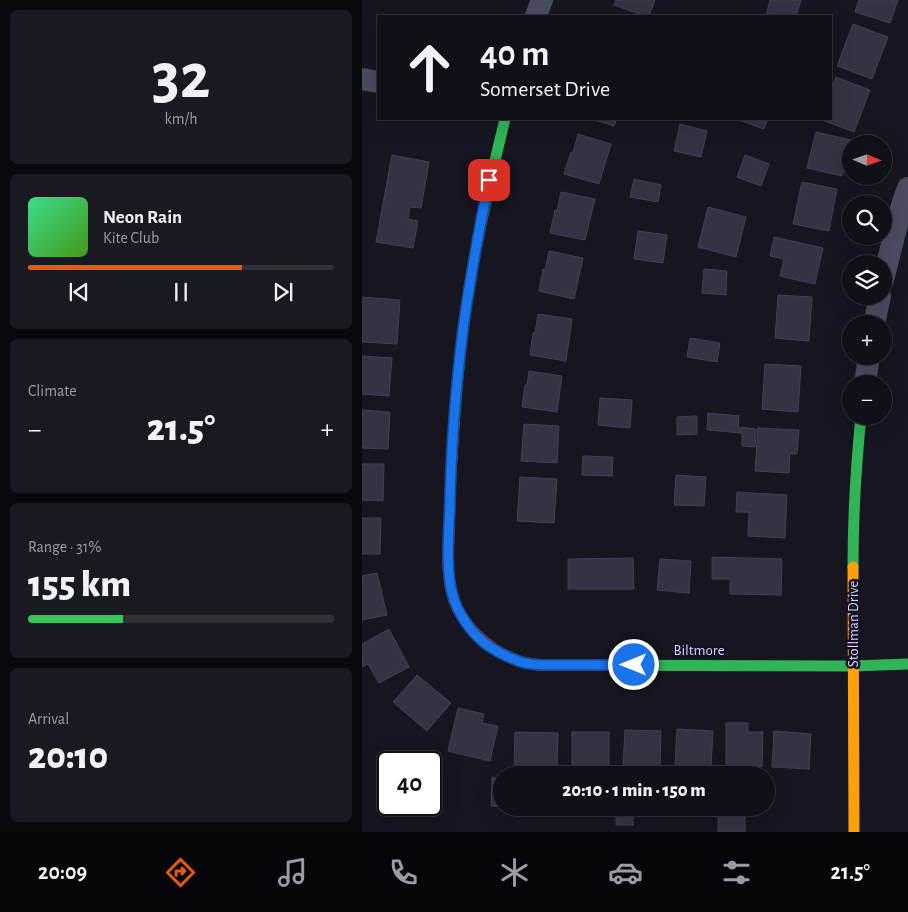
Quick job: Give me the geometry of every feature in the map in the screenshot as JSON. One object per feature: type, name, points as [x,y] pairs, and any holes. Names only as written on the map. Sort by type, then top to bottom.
[{"type":"street","points":[[536,15],[542,0]]},
{"type":"street","points":[[362,79],[377,82]]},
{"type":"street","name":"Biltmore","points":[[505,120],[489,180],[476,247],[463,330],[453,436],[448,554],[450,582],[452,596],[471,630],[486,644],[505,655],[522,662],[540,665],[853,666],[908,664]]},
{"type":"street","points":[[889,255],[908,188]]},
{"type":"street","name":"Stollman Drive","points":[[854,832],[852,521],[860,425]]},
{"type":"building","points":[[616,0],[655,0],[649,15],[642,15],[614,5]]},
{"type":"building","points":[[770,0],[801,0],[796,15],[766,15]]},
{"type":"building","points":[[859,0],[898,0],[890,23],[855,12]]},
{"type":"building","points":[[853,24],[888,37],[872,79],[837,66]]},
{"type":"building","points":[[836,77],[870,90],[854,132],[823,120],[832,120],[832,87]]},
{"type":"building","points":[[594,120],[617,120],[614,126]]},
{"type":"building","points":[[739,120],[768,120],[764,129]]},
{"type":"building","points":[[680,124],[707,131],[701,157],[674,151]]},
{"type":"building","points":[[816,132],[842,138],[842,176],[807,168]]},
{"type":"building","points":[[578,134],[611,144],[599,184],[564,174],[571,152],[573,153]]},
{"type":"building","points":[[392,155],[429,162],[421,208],[410,207],[408,219],[418,221],[413,248],[376,242]]},
{"type":"building","points":[[745,155],[769,164],[761,186],[737,177]]},
{"type":"building","points":[[634,179],[661,185],[658,202],[630,197]]},
{"type":"building","points":[[802,182],[837,189],[829,231],[793,224]]},
{"type":"building","points":[[561,192],[595,199],[585,240],[550,233]]},
{"type":"building","points":[[708,207],[746,217],[736,257],[698,247]]},
{"type":"building","points":[[638,231],[667,235],[663,263],[634,259]]},
{"type":"building","points":[[774,237],[823,248],[815,284],[780,276],[784,259],[770,256]]},
{"type":"building","points":[[549,251],[583,258],[574,299],[539,291]]},
{"type":"building","points":[[704,269],[727,271],[726,295],[702,293]]},
{"type":"building","points":[[778,295],[812,297],[809,341],[775,338]]},
{"type":"building","points":[[362,297],[400,300],[397,344],[362,342]]},
{"type":"building","points":[[538,314],[572,319],[566,361],[530,355]]},
{"type":"building","points":[[690,338],[720,343],[717,362],[687,357]]},
{"type":"building","points":[[362,356],[392,358],[389,396],[362,394]]},
{"type":"building","points":[[765,364],[801,366],[798,412],[762,409]]},
{"type":"building","points":[[529,371],[562,376],[557,412],[522,407]]},
{"type":"building","points":[[600,398],[632,400],[630,428],[598,425]]},
{"type":"building","points":[[362,410],[390,412],[388,449],[362,448]]},
{"type":"building","points":[[708,413],[739,416],[738,427],[756,429],[755,447],[742,446],[742,433],[707,430]]},
{"type":"building","points":[[697,416],[697,434],[677,435],[677,417]]},
{"type":"building","points":[[524,424],[559,426],[557,463],[521,461]]},
{"type":"building","points":[[758,428],[799,430],[797,454],[790,454],[789,473],[755,471]]},
{"type":"building","points":[[583,456],[613,457],[612,476],[582,475]]},
{"type":"building","points":[[362,464],[384,464],[383,501],[362,500]]},
{"type":"building","points":[[676,475],[706,477],[704,506],[674,505]]},
{"type":"building","points":[[520,477],[557,479],[554,523],[517,521]]},
{"type":"building","points":[[737,492],[787,495],[785,538],[748,536],[749,512],[736,512]]},
{"type":"building","points":[[362,518],[381,518],[380,554],[362,554]]},
{"type":"building","points":[[712,557],[782,559],[781,595],[730,594],[730,579],[712,579]]},
{"type":"building","points":[[633,558],[634,589],[568,589],[568,559]]},
{"type":"building","points":[[660,559],[691,561],[689,593],[657,590]]},
{"type":"building","points":[[377,573],[387,615],[362,620],[362,576]]},
{"type":"building","points":[[389,629],[409,667],[379,683],[368,664],[362,667],[362,644]]},
{"type":"building","points":[[417,675],[451,703],[427,731],[393,702]]},
{"type":"building","points":[[458,708],[484,714],[482,723],[498,726],[490,761],[448,751]]},
{"type":"building","points":[[726,723],[748,723],[748,732],[763,732],[762,766],[726,766]]},
{"type":"building","points":[[677,729],[713,731],[711,766],[675,766]]},
{"type":"building","points":[[625,730],[661,731],[660,766],[623,766]]},
{"type":"building","points":[[774,731],[811,734],[809,769],[772,766]]},
{"type":"building","points":[[515,732],[558,733],[557,766],[514,766]]},
{"type":"building","points":[[572,732],[609,732],[609,766],[572,766]]},
{"type":"building","points":[[492,777],[493,806],[491,806]]},
{"type":"building","points":[[616,816],[633,816],[633,825],[616,825]]},
{"type":"building","points":[[718,816],[745,816],[745,832],[718,832]]},
{"type":"traffic: fast","points":[[452,458],[467,302],[484,210],[505,120]]},
{"type":"traffic: fast","points":[[853,567],[855,492],[860,425]]},
{"type":"traffic: fast","points":[[503,654],[521,662],[539,665],[853,666],[908,664]]},
{"type":"traffic: slow","points":[[853,567],[854,832]]},
{"type":"traffic: jam","points":[[452,458],[448,556],[451,590],[463,619],[477,635],[503,654]]},
{"type":"route","points":[[489,180],[463,330],[456,398],[448,554],[452,596],[471,630],[486,644],[522,662],[540,665],[634,665]]}]
